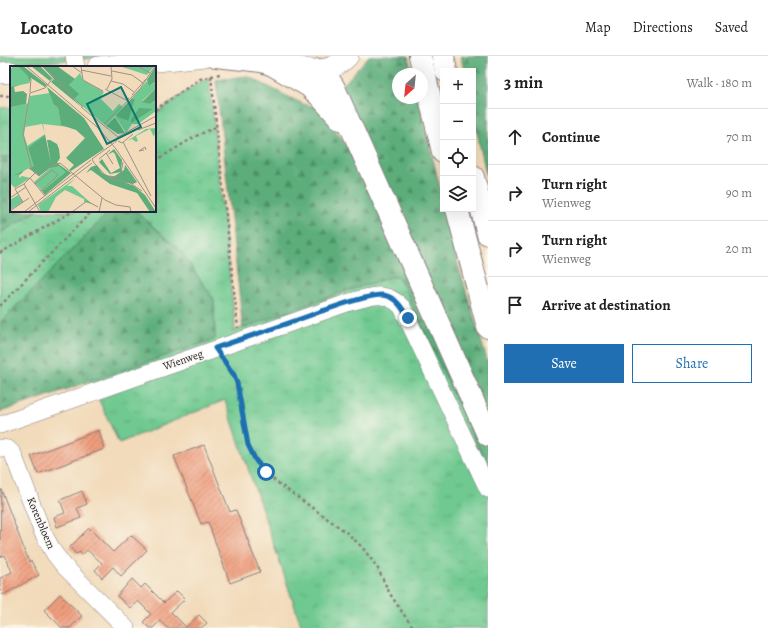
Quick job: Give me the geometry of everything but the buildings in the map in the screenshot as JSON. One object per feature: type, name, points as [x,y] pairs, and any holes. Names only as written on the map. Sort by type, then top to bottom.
[{"type":"highway","points":[[420,58],[440,140]]},
{"type":"highway","points":[[218,68],[262,61],[273,65],[310,86],[352,130]]},
{"type":"highway","points":[[325,63],[327,77],[334,88],[488,435]]},
{"type":"highway","points":[[476,189],[488,234]]},
{"type":"highway","points":[[458,212],[488,327]]},
{"type":"main road","points":[[108,66],[205,56]]},
{"type":"main road","points":[[280,56],[304,70],[325,63]]},
{"type":"main road","points":[[295,56],[304,60],[319,60],[333,67],[348,56]]},
{"type":"street","points":[[74,56],[76,66]]},
{"type":"street","points":[[156,70],[175,59]]},
{"type":"street","name":"Wienweg","points":[[0,425],[215,348],[350,302],[382,295],[394,299],[402,307],[488,489]]},
{"type":"street","name":"Korenbloem","points":[[0,448],[8,449],[13,454],[42,532],[54,553],[64,566],[126,628]]},
{"type":"path","points":[[156,109],[218,68]]},
{"type":"path","points":[[218,68],[216,127],[239,340]]},
{"type":"path","points":[[156,160],[196,136],[216,127]]},
{"type":"path","points":[[0,254],[72,212]]},
{"type":"path","points":[[0,306],[60,246],[91,212]]},
{"type":"path","points":[[215,348],[234,375],[237,383],[248,445],[256,461],[275,481],[346,532],[362,547],[372,560],[390,594],[413,628]]},
{"type":"green space","points":[[125,56],[0,65],[0,57]]},
{"type":"green space","points":[[369,56],[408,56],[411,68],[392,68],[392,104],[419,104],[440,188],[440,212],[446,212],[456,258],[488,363],[488,419],[338,88],[345,83]]},
{"type":"green space","points":[[461,56],[488,56],[488,183],[476,128],[476,68],[463,68]]},
{"type":"green space","points":[[247,76],[303,104],[320,108],[358,162],[488,448],[488,468],[401,281],[397,277],[391,277],[343,292],[243,328],[216,80]]},
{"type":"green space","points":[[209,79],[235,325],[234,331],[343,292],[391,277],[397,277],[401,280],[488,468],[488,628],[302,628],[225,400],[119,443],[90,381],[215,339],[214,300],[179,249],[136,212],[156,212],[156,113],[200,82]]},
{"type":"green space","points":[[10,107],[10,156],[0,158],[0,108]]},
{"type":"green space","points":[[10,156],[10,212],[35,212],[0,233],[0,158]]},
{"type":"green space","points":[[35,212],[109,212],[0,323],[0,233]]},
{"type":"green space","points":[[109,212],[136,212],[179,249],[214,300],[215,339],[0,412],[0,323]]},
{"type":"route","points":[[266,472],[256,461],[248,445],[240,393],[234,375],[215,348],[350,302],[382,295],[394,299],[402,307],[408,318]]}]
